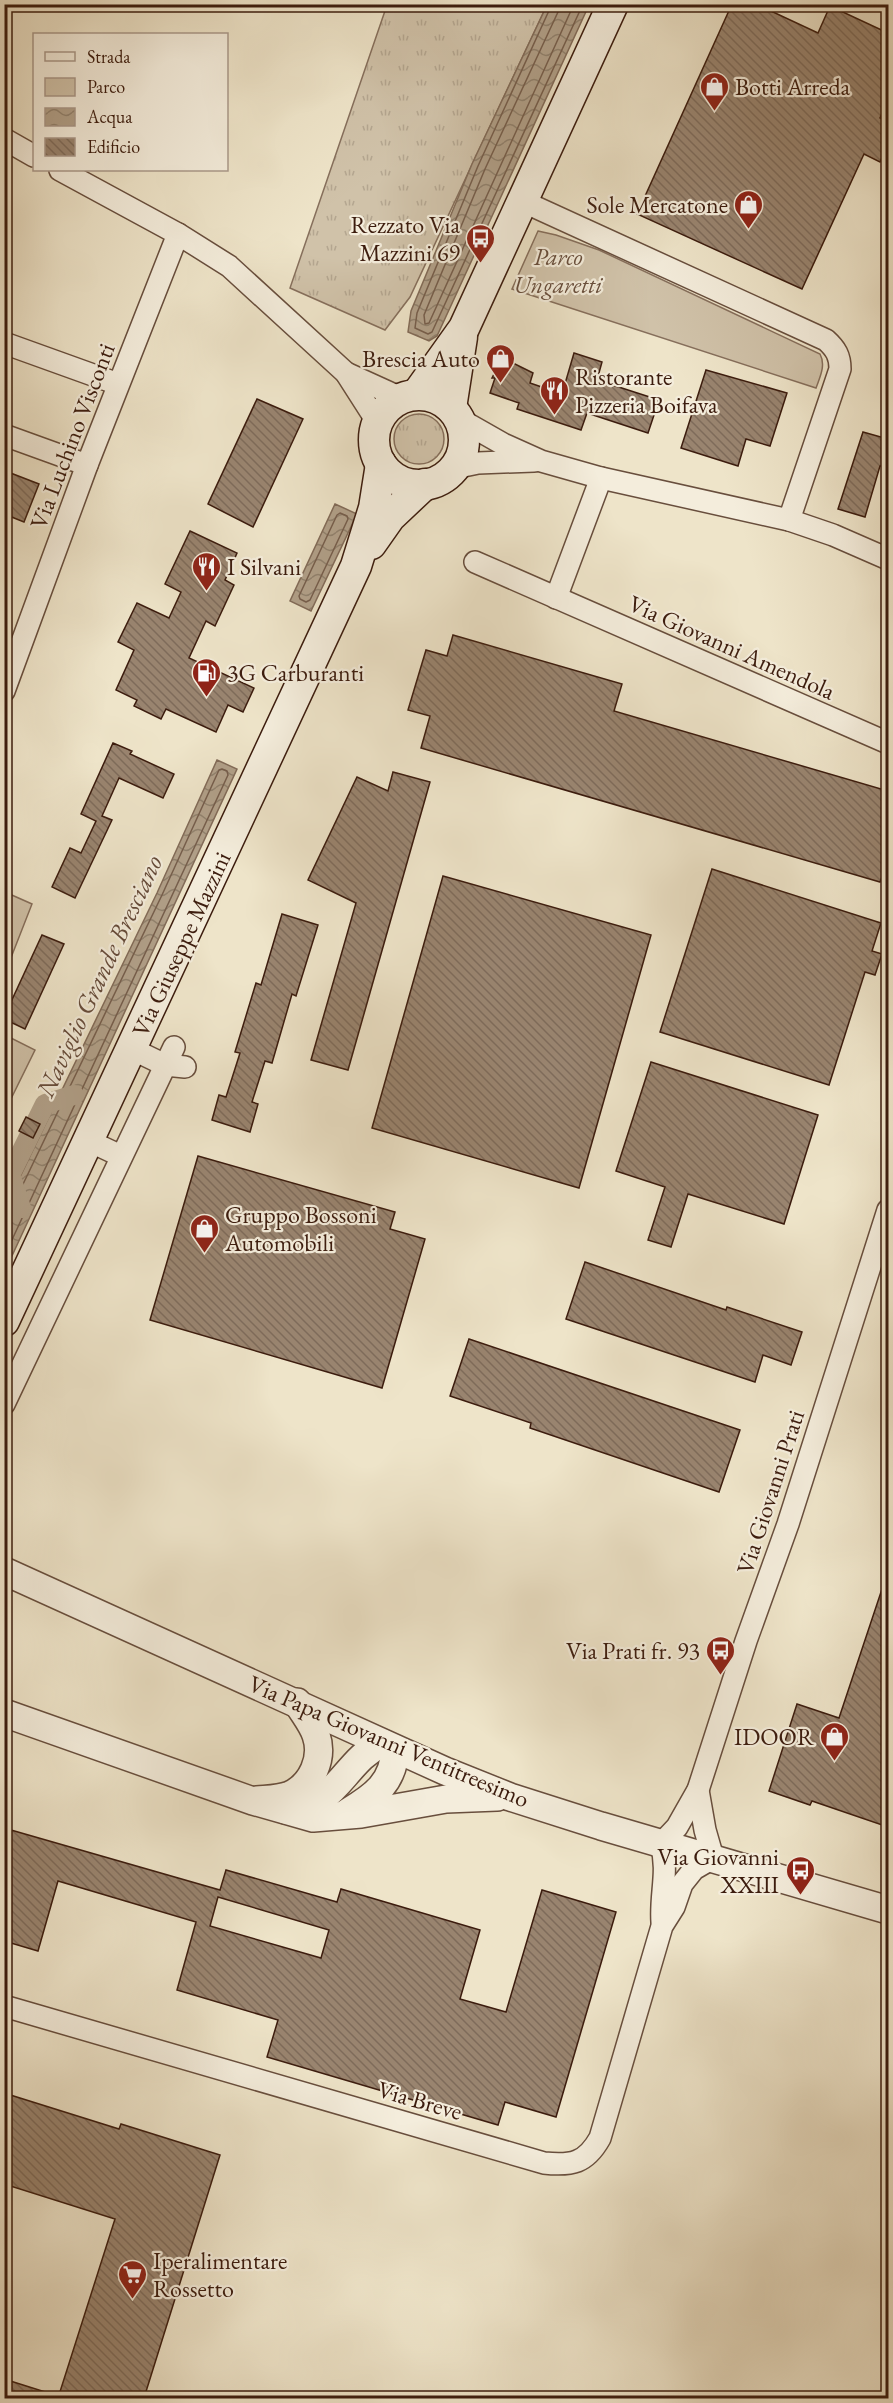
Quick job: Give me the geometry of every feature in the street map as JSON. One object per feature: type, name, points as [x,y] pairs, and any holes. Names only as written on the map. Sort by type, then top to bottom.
[{"type":"main road","points":[[378,423],[387,408],[409,396],[464,328],[613,4]]},
{"type":"main road","points":[[455,413],[464,328]]},
{"type":"main road","points":[[409,396],[435,398],[455,413],[464,433],[463,448],[454,468]]},
{"type":"main road","name":"Via Giuseppe Mazzini","points":[[4,1321],[356,566],[374,508],[381,464],[375,448],[378,423]]},
{"type":"main road","points":[[381,464],[400,480],[412,484],[425,484]]},
{"type":"main road","name":"Via Giuseppe Mazzini","points":[[356,566],[390,517],[425,484],[444,477],[454,468]]},
{"type":"street","points":[[4,140],[33,155]]},
{"type":"street","points":[[62,171],[178,234],[229,266],[346,372],[378,423]]},
{"type":"street","points":[[522,201],[826,340],[832,346],[837,353],[840,369],[789,520]]},
{"type":"street","name":"Via Luchino Visconti","points":[[5,686],[117,384],[178,234]]},
{"type":"street","points":[[4,343],[117,384]]},
{"type":"street","points":[[346,372],[409,396]]},
{"type":"street","points":[[455,413],[502,444],[541,461],[601,478],[789,520],[833,535],[888,559]]},
{"type":"street","points":[[4,435],[87,465]]},
{"type":"street","points":[[454,468],[478,463],[541,461]]},
{"type":"street","points":[[556,598],[601,478]]},
{"type":"street","name":"Via Giovanni Amendola","points":[[475,562],[888,743]]},
{"type":"street","points":[[4,1404],[122,1156],[175,1059],[132,1049]]},
{"type":"street","points":[[89,1141],[122,1156]]},
{"type":"street","name":"Via Giovanni Prati","points":[[661,1844],[677,1827],[698,1790],[746,1641],[788,1524],[888,1210]]},
{"type":"street","name":"Via Papa Giovanni Ventitreesimo","points":[[4,1572],[297,1702],[389,1746],[510,1797],[888,1910]]},
{"type":"street","points":[[253,1801],[288,1796],[308,1782],[314,1771],[319,1748],[316,1736],[297,1702]]},
{"type":"street","points":[[6,1713],[253,1801],[313,1818],[446,1799],[510,1797]]},
{"type":"street","points":[[281,1810],[302,1808],[322,1800],[333,1791],[361,1756],[389,1746],[392,1769],[383,1787],[367,1801],[342,1815]]},
{"type":"street","points":[[662,1926],[674,1906],[682,1884],[694,1869],[713,1858],[698,1790]]},
{"type":"street","points":[[661,1844],[666,1860],[666,1879],[661,1904],[662,1926]]},
{"type":"street","name":"Via Breve","points":[[4,2006],[544,2163],[561,2165],[578,2162],[591,2154],[600,2139],[662,1926]]},
{"type":"green space","points":[[387,5],[547,5],[410,297],[385,330],[290,288]]},
{"type":"green space","name":"Parco Ungaretti","points":[[538,231],[599,250],[820,354],[822,367],[816,388],[512,289]]},
{"type":"green space","points":[[414,414],[424,414],[437,421],[444,434],[444,444],[437,457],[424,464],[414,464],[405,460],[398,453],[394,444],[394,434],[398,425],[405,418]]},
{"type":"green space","points":[[5,892],[32,904],[5,973]]},
{"type":"green space","points":[[5,1035],[35,1050],[5,1111]]},
{"type":"water","points":[[547,5],[589,5],[437,336],[429,341],[408,332],[411,311],[472,164]]},
{"type":"water","points":[[335,504],[357,514],[311,611],[290,601]]},
{"type":"water","points":[[217,760],[237,769],[5,1271],[5,1208],[157,893]]},
{"type":"building","points":[[732,4],[756,4],[818,33],[830,6],[888,33],[888,100],[880,118],[888,122],[888,144],[880,162],[864,154],[802,289],[637,214]]},
{"type":"building","points":[[574,353],[602,362],[597,380],[659,400],[648,433],[587,413],[581,430],[517,409],[519,403],[490,393],[495,378],[492,378],[500,362],[515,364],[533,373],[530,383],[562,394]]},
{"type":"building","points":[[706,370],[787,393],[770,446],[746,439],[738,466],[681,448]]},
{"type":"building","points":[[257,399],[303,419],[253,527],[208,504]]},
{"type":"building","points":[[863,432],[888,439],[882,466],[880,466],[865,517],[838,509]]},
{"type":"building","points":[[8,472],[39,484],[24,522],[4,514],[4,481]]},
{"type":"building","points":[[190,531],[237,553],[225,580],[234,585],[215,626],[206,621],[189,658],[254,688],[243,712],[228,705],[216,732],[166,709],[161,719],[134,706],[137,700],[116,690],[134,650],[118,642],[137,603],[169,618],[181,592],[165,584]]},
{"type":"building","points":[[453,635],[622,684],[614,711],[888,791],[888,875],[883,874],[880,882],[421,748],[430,716],[408,710],[426,650],[447,656]]},
{"type":"building","points":[[113,743],[132,751],[130,754],[174,774],[163,798],[119,778],[102,816],[112,820],[75,898],[52,887],[70,848],[81,853],[96,821],[81,814]]},
{"type":"building","points":[[393,772],[430,782],[348,1070],[311,1060],[356,903],[308,880],[357,777],[388,791]]},
{"type":"building","points":[[712,869],[881,923],[872,951],[882,954],[875,975],[865,972],[829,1085],[660,1032]]},
{"type":"building","points":[[443,876],[651,935],[579,1188],[372,1128]]},
{"type":"building","points":[[282,914],[318,925],[296,996],[292,994],[272,1063],[265,1061],[252,1102],[258,1104],[250,1132],[212,1120],[219,1095],[226,1097],[240,1053],[235,1052],[256,983],[261,985]]},
{"type":"building","points":[[42,935],[64,944],[25,1029],[4,1017]]},
{"type":"building","points":[[651,1062],[818,1115],[784,1224],[688,1194],[671,1247],[648,1240],[665,1187],[616,1171]]},
{"type":"building","points":[[26,1117],[40,1124],[33,1138],[19,1131]]},
{"type":"building","points":[[198,1156],[395,1212],[390,1229],[425,1239],[382,1388],[150,1320]]},
{"type":"building","points":[[585,1262],[726,1310],[727,1307],[802,1332],[791,1365],[763,1355],[755,1382],[566,1319]]},
{"type":"building","points":[[469,1339],[740,1430],[719,1492],[530,1428],[531,1423],[450,1396]]},
{"type":"building","points":[[886,1577],[888,1578],[888,1827],[812,1801],[810,1805],[769,1791],[797,1704],[839,1718]]},
{"type":"building","points":[[4,1828],[220,1890],[226,1870],[337,1902],[341,1889],[480,1930],[460,1999],[506,2012],[542,1890],[616,1912],[556,2117],[505,2102],[498,2125],[267,2057],[278,2020],[177,1990],[196,1922],[58,1881],[38,1951],[4,1941]],"holes":[[[218,1897],[329,1930],[321,1958],[210,1926]]]},
{"type":"building","name":"Iperalimentare Rossetto","points":[[4,2093],[119,2129],[121,2124],[220,2155],[144,2398],[58,2398],[115,2219],[4,2184]]},
{"type":"building","points":[[4,2379],[55,2395],[55,2398],[4,2398]]},
{"type":"waterway","name":"Naviglio Grande Bresciano","points":[[21,1208],[10,1175],[45,1104],[74,1095]]},
{"type":"place","name":"Botti Arreda","points":[[714,112]]},
{"type":"place","name":"Sole Mercatone","points":[[749,230]]},
{"type":"place","name":"Rezzato Via Mazzini 69","points":[[481,264]]},
{"type":"place","name":"Brescia Auto","points":[[501,384]]},
{"type":"place","name":"Ristorante Pizzeria Boifava","points":[[554,416]]},
{"type":"place","name":"I Silvani","points":[[206,592]]},
{"type":"place","name":"3G Carburanti","points":[[206,698]]},
{"type":"place","name":"Gruppo Bossoni Automobili","points":[[204,1254]]},
{"type":"place","name":"Via Prati fr. 93","points":[[721,1676]]},
{"type":"place","name":"IDOOR","points":[[835,1762]]},
{"type":"place","name":"Via Giovanni XXIII","points":[[800,1896]]},
{"type":"place","name":"Iperalimentare Rossetto","points":[[132,2300]]}]
